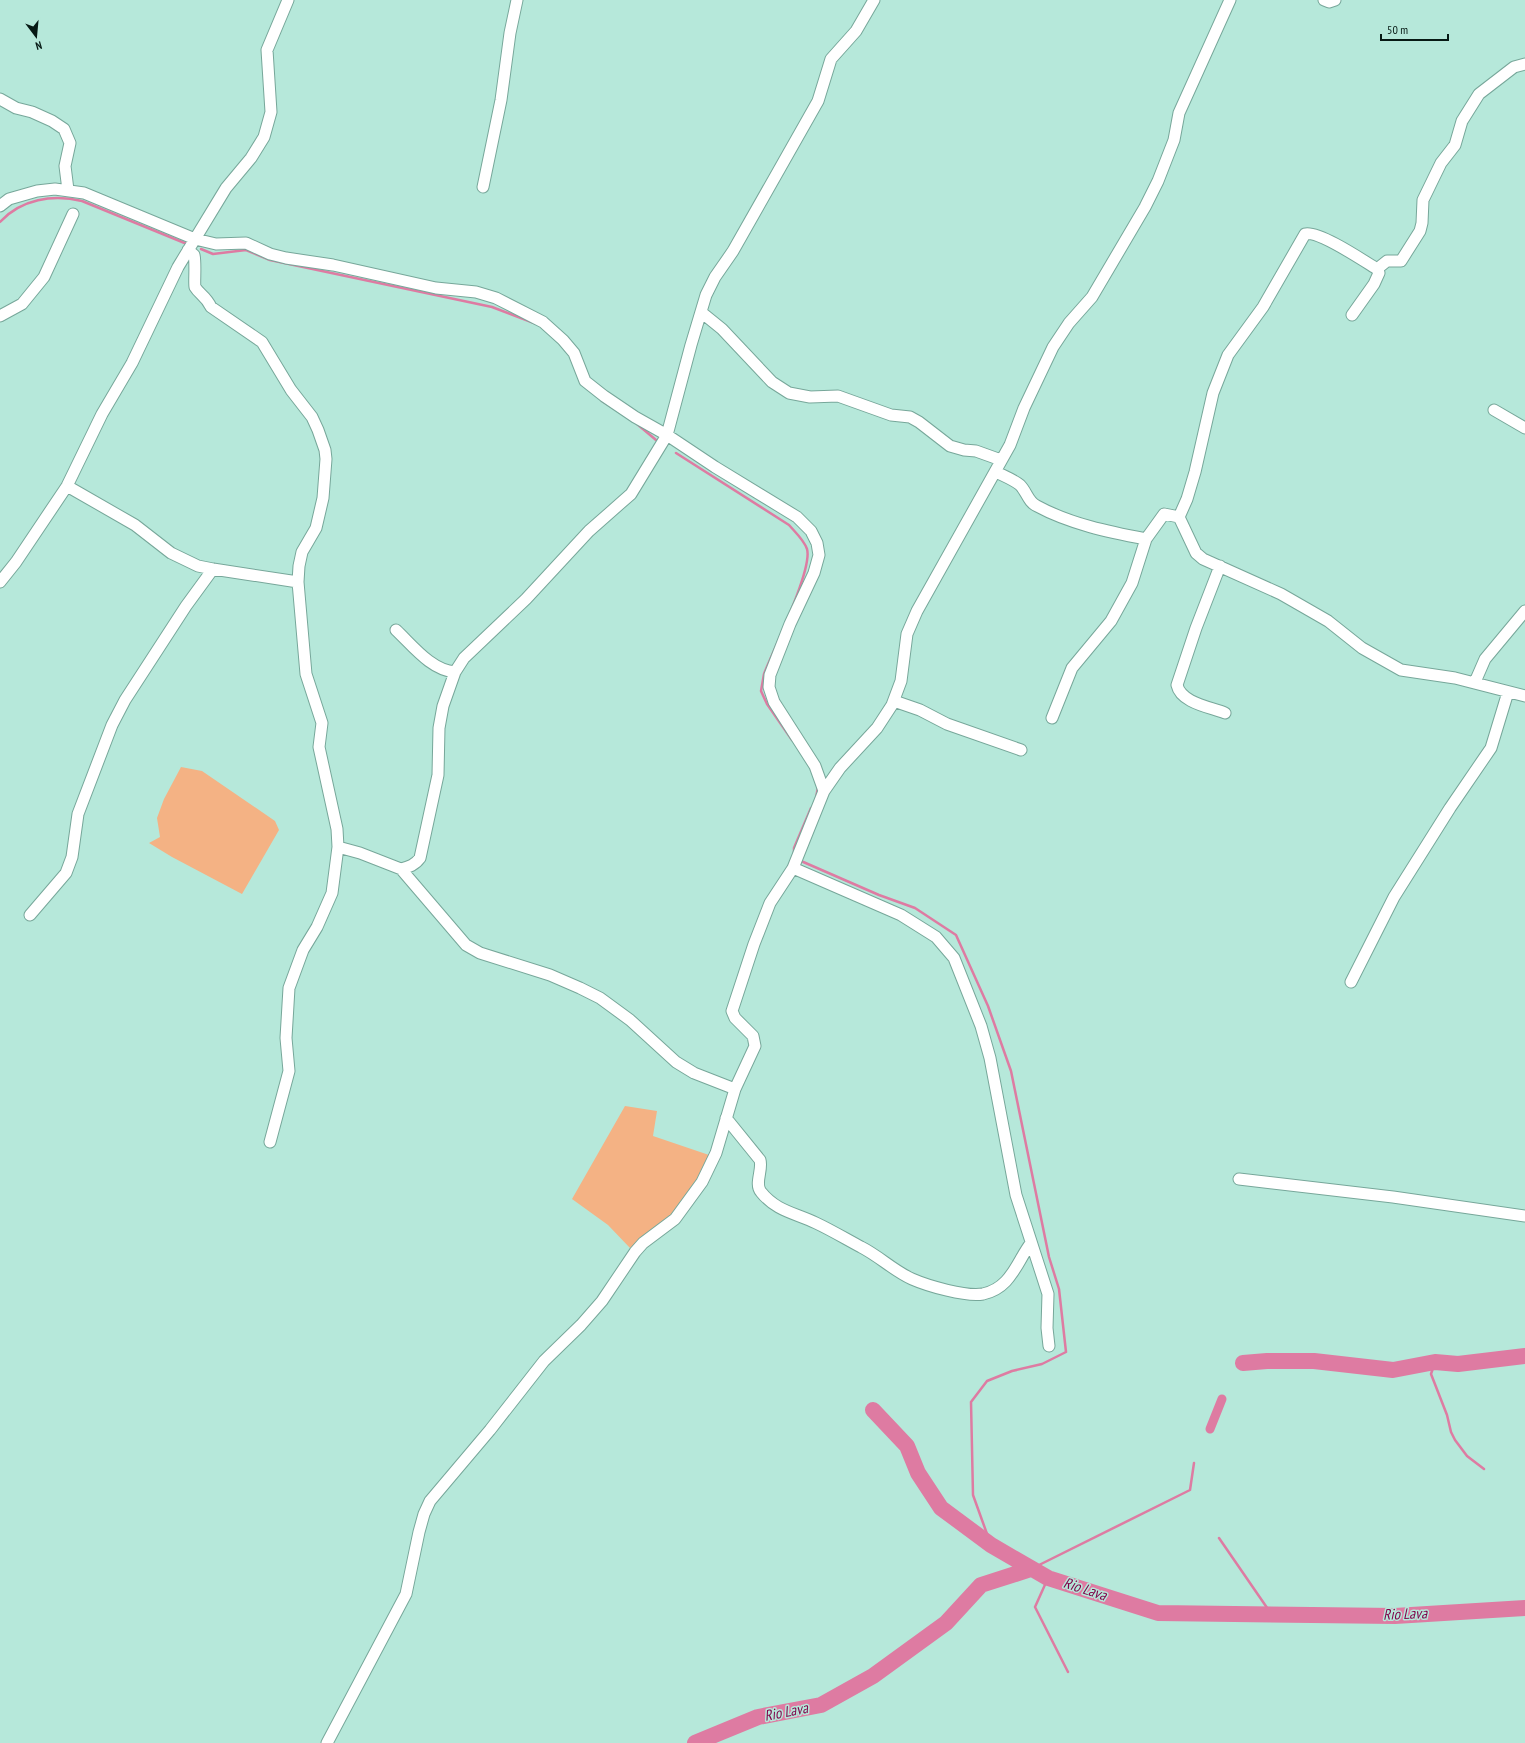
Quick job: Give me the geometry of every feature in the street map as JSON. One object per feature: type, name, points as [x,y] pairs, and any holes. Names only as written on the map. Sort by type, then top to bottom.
[{"type":"street","points":[[0,582],[16,562],[67,486],[102,414],[132,363],[161,300],[188,250],[226,188],[251,158],[264,137],[269,124],[272,102],[267,50],[288,0]]},
{"type":"street","points":[[483,187],[501,100],[516,0]]},
{"type":"street","points":[[401,869],[412,866],[420,858],[438,775],[439,728],[442,713],[455,672],[464,658],[526,599],[590,531],[631,494],[667,435],[690,345],[715,277],[732,251],[818,101],[831,60],[856,31],[874,0]]},
{"type":"street","points":[[328,1743],[406,1594],[419,1532],[424,1514],[430,1501],[490,1430],[544,1361],[602,1301],[635,1252],[643,1243],[675,1219],[702,1182],[716,1153],[735,1089],[755,1041],[753,1036],[735,1018],[732,1011],[754,944],[770,904],[793,868],[824,791],[840,768],[877,728],[894,700],[903,670],[907,634],[917,611],[1010,445],[1024,408],[1053,347],[1069,323],[1092,296],[1158,182],[1174,140],[1179,113],[1230,0]]},
{"type":"street","points":[[1324,0],[1329,2],[1335,0]]},
{"type":"street","points":[[1377,270],[1387,261],[1401,261],[1420,231],[1422,223],[1423,200],[1441,163],[1455,145],[1462,122],[1479,94],[1514,67],[1525,64]]},
{"type":"street","points":[[0,99],[16,108],[32,112],[52,121],[64,129],[70,143],[65,166],[68,190]]},
{"type":"street","points":[[0,206],[9,199],[25,193],[56,189],[68,190],[95,197],[195,239],[216,244],[246,244],[270,254],[286,258],[333,265],[436,288],[476,292],[496,298],[543,322],[563,340],[574,353],[585,381],[634,417],[667,435],[715,467],[797,516],[811,531],[817,543],[819,555],[814,573],[790,624],[770,675],[769,687],[774,702],[815,766],[824,791]]},
{"type":"street","points":[[0,316],[22,304],[44,277],[73,214]]},
{"type":"street","points":[[1352,315],[1374,284],[1379,273],[1377,270],[1325,239],[1313,233],[1304,235],[1263,307],[1228,355],[1213,393],[1195,472],[1179,517],[1196,553],[1203,559],[1281,594],[1328,621],[1362,648],[1401,670],[1475,682],[1525,696]]},
{"type":"street","points":[[188,250],[194,255],[196,271],[194,283],[198,290],[209,301],[211,307],[262,342],[290,390],[312,417],[318,430],[326,459],[323,498],[316,528],[302,552],[298,582],[306,674],[322,723],[319,747],[337,829],[338,847],[332,893],[317,927],[303,950],[289,988],[286,1038],[289,1071],[270,1142]]},
{"type":"street","points":[[701,312],[722,329],[772,382],[789,393],[810,397],[838,396],[891,415],[910,418],[919,422],[950,446],[964,450],[976,450],[1002,460]]},
{"type":"street","points":[[1494,410],[1525,428]]},
{"type":"street","points":[[996,472],[1020,485],[1031,503],[1037,507],[1102,530],[1146,539]]},
{"type":"street","points":[[67,486],[136,525],[171,553],[198,566],[213,570],[298,582]]},
{"type":"street","points":[[1052,718],[1072,668],[1111,620],[1132,583],[1146,539],[1164,514],[1179,517]]},
{"type":"street","points":[[1220,566],[1177,685],[1181,694],[1186,699],[1225,713]]},
{"type":"street","points":[[30,915],[66,873],[72,857],[78,814],[112,725],[125,700],[182,612],[213,570]]},
{"type":"street","points":[[1475,682],[1485,659],[1525,611]]},
{"type":"street","points":[[396,630],[426,659],[446,671],[455,672]]},
{"type":"street","points":[[1351,982],[1394,897],[1450,808],[1491,748],[1508,692]]},
{"type":"street","points":[[894,700],[920,710],[948,724],[1021,750]]},
{"type":"street","points":[[338,847],[360,853],[401,869],[466,945],[480,953],[550,975],[587,991],[630,1020],[676,1062],[694,1073],[735,1089]]},
{"type":"street","points":[[793,868],[900,915],[936,937],[954,958],[981,1026],[990,1058],[1016,1195],[1031,1244],[1038,1259],[1048,1294],[1047,1328],[1049,1346]]},
{"type":"street","points":[[726,1118],[760,1160],[758,1184],[761,1192],[780,1208],[796,1216],[816,1223],[861,1247],[913,1280],[966,1293],[981,1294],[990,1292],[1009,1280],[1023,1253],[1031,1244]]},
{"type":"street","points":[[1239,1179],[1392,1197],[1525,1216]]},
{"type":"shaded area","points":[[181,767],[202,771],[275,821],[279,830],[242,894],[172,857],[149,843],[160,837],[157,818],[164,799]]},
{"type":"shaded area","points":[[625,1106],[657,1111],[653,1136],[709,1155],[698,1183],[671,1218],[630,1248],[608,1225],[572,1199]]},
{"type":"waterway","points":[[0,222],[8,214],[28,203],[38,200],[60,198],[71,199],[82,201],[187,244]]},
{"type":"waterway","points":[[201,249],[213,254],[246,250],[270,260],[492,307],[534,323]]},
{"type":"waterway","points":[[602,401],[613,408]]},
{"type":"waterway","points":[[637,424],[656,440]]},
{"type":"waterway","points":[[676,453],[789,525],[802,539],[806,546],[807,559],[804,574],[791,610],[764,674],[761,691],[767,704],[792,740]]},
{"type":"waterway","points":[[816,798],[818,787]]},
{"type":"waterway","points":[[794,854],[794,848],[811,808]]},
{"type":"waterway","points":[[801,861],[879,895],[915,908],[956,935],[988,1006],[1011,1071],[1049,1257],[1059,1289],[1066,1352],[1042,1364],[1012,1371],[987,1381],[971,1402],[973,1495],[991,1545]]},
{"type":"waterway","points":[[1243,1363],[1267,1361],[1314,1361],[1393,1370],[1435,1362],[1458,1364],[1525,1356]]},
{"type":"waterway","points":[[1435,1362],[1431,1374],[1447,1415],[1451,1432],[1467,1456],[1484,1469]]},
{"type":"waterway","points":[[1210,1429],[1222,1399]]},
{"type":"waterway","name":"Rio Lava","points":[[873,1410],[907,1446],[918,1473],[941,1508],[991,1545],[1048,1578],[1158,1613],[1395,1616],[1525,1608]]},
{"type":"waterway","points":[[1031,1569],[1190,1490],[1194,1463]]},
{"type":"waterway","points":[[1219,1538],[1272,1615]]},
{"type":"waterway","name":"Rio Lava","points":[[695,1743],[758,1717],[821,1705],[873,1676],[946,1623],[981,1585],[1031,1569]]},
{"type":"waterway","points":[[1048,1578],[1035,1607],[1068,1672]]}]
